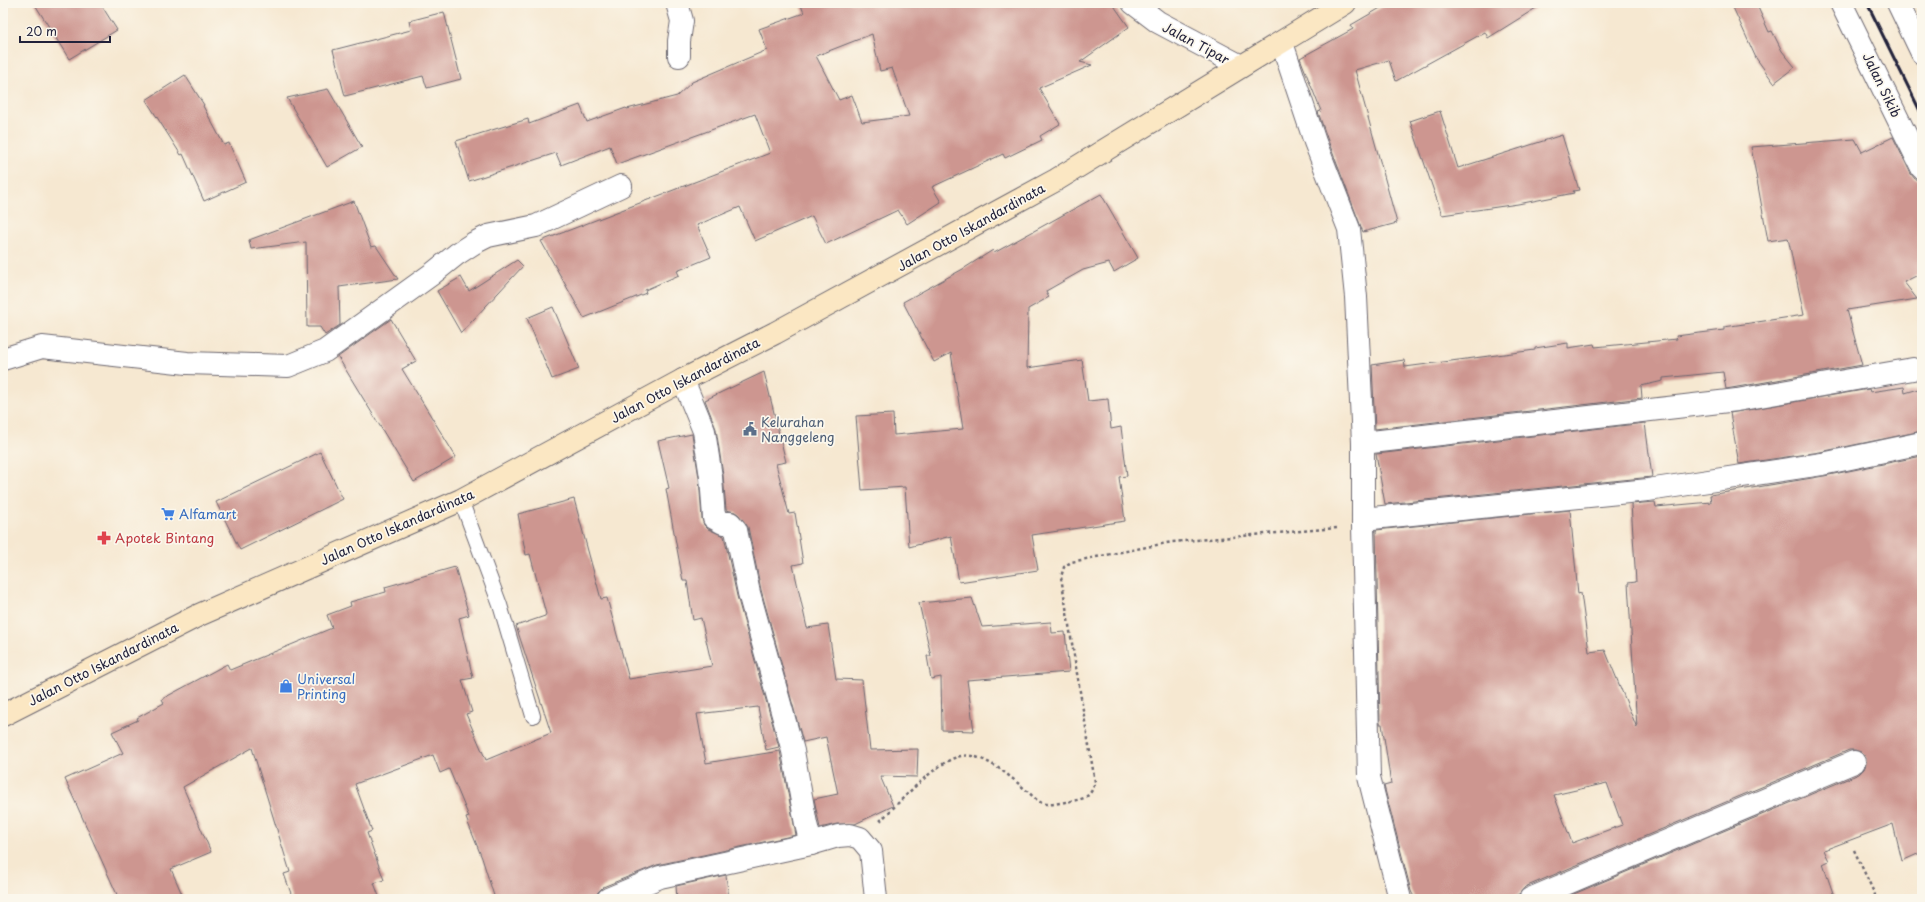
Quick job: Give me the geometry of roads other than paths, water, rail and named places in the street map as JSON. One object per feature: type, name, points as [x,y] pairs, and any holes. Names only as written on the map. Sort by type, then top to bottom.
[{"type":"main road","name":"Jalan Otto Iskandardinata","points":[[3,715],[199,615],[461,500],[683,380],[775,333],[1056,180],[1241,66],[1282,43],[1345,3]]},
{"type":"street","points":[[677,3],[682,21],[679,41],[679,56]]},
{"type":"street","name":"Jalan Tipar","points":[[1133,3],[1158,22],[1241,66]]},
{"type":"street","name":"Jalan Sikib","points":[[1841,3],[1922,168]]},
{"type":"street","points":[[1898,3],[1922,53]]},
{"type":"street","points":[[1282,43],[1315,142],[1349,229],[1356,297],[1363,443],[1363,522],[1369,776],[1400,899]]},
{"type":"street","points":[[3,359],[42,348],[187,363],[288,366],[326,350],[432,274],[457,254],[488,236],[536,226],[621,186]]},
{"type":"street","points":[[1363,443],[1737,400],[1913,369]]},
{"type":"street","points":[[683,380],[704,431],[711,477],[714,518],[723,523],[730,523],[736,530],[749,593],[793,751],[811,844]]},
{"type":"street","points":[[1363,522],[1648,490],[1822,464],[1922,443]]},
{"type":"street","points":[[1530,899],[1854,762]]},
{"type":"street","points":[[608,899],[660,877],[811,844],[838,836],[850,835],[860,838],[871,851],[876,899]]},
{"type":"lane","points":[[461,500],[500,605],[533,716]]},
{"type":"railway","points":[[1867,3],[1922,115]]},
{"type":"place","name":"Kelurahan Nanggeleng","points":[[750,429]]},
{"type":"place","name":"Alfamart","points":[[168,514]]},
{"type":"place","name":"Apotek Bintang","points":[[104,538]]},
{"type":"place","name":"Universal Printing","points":[[286,686]]}]
